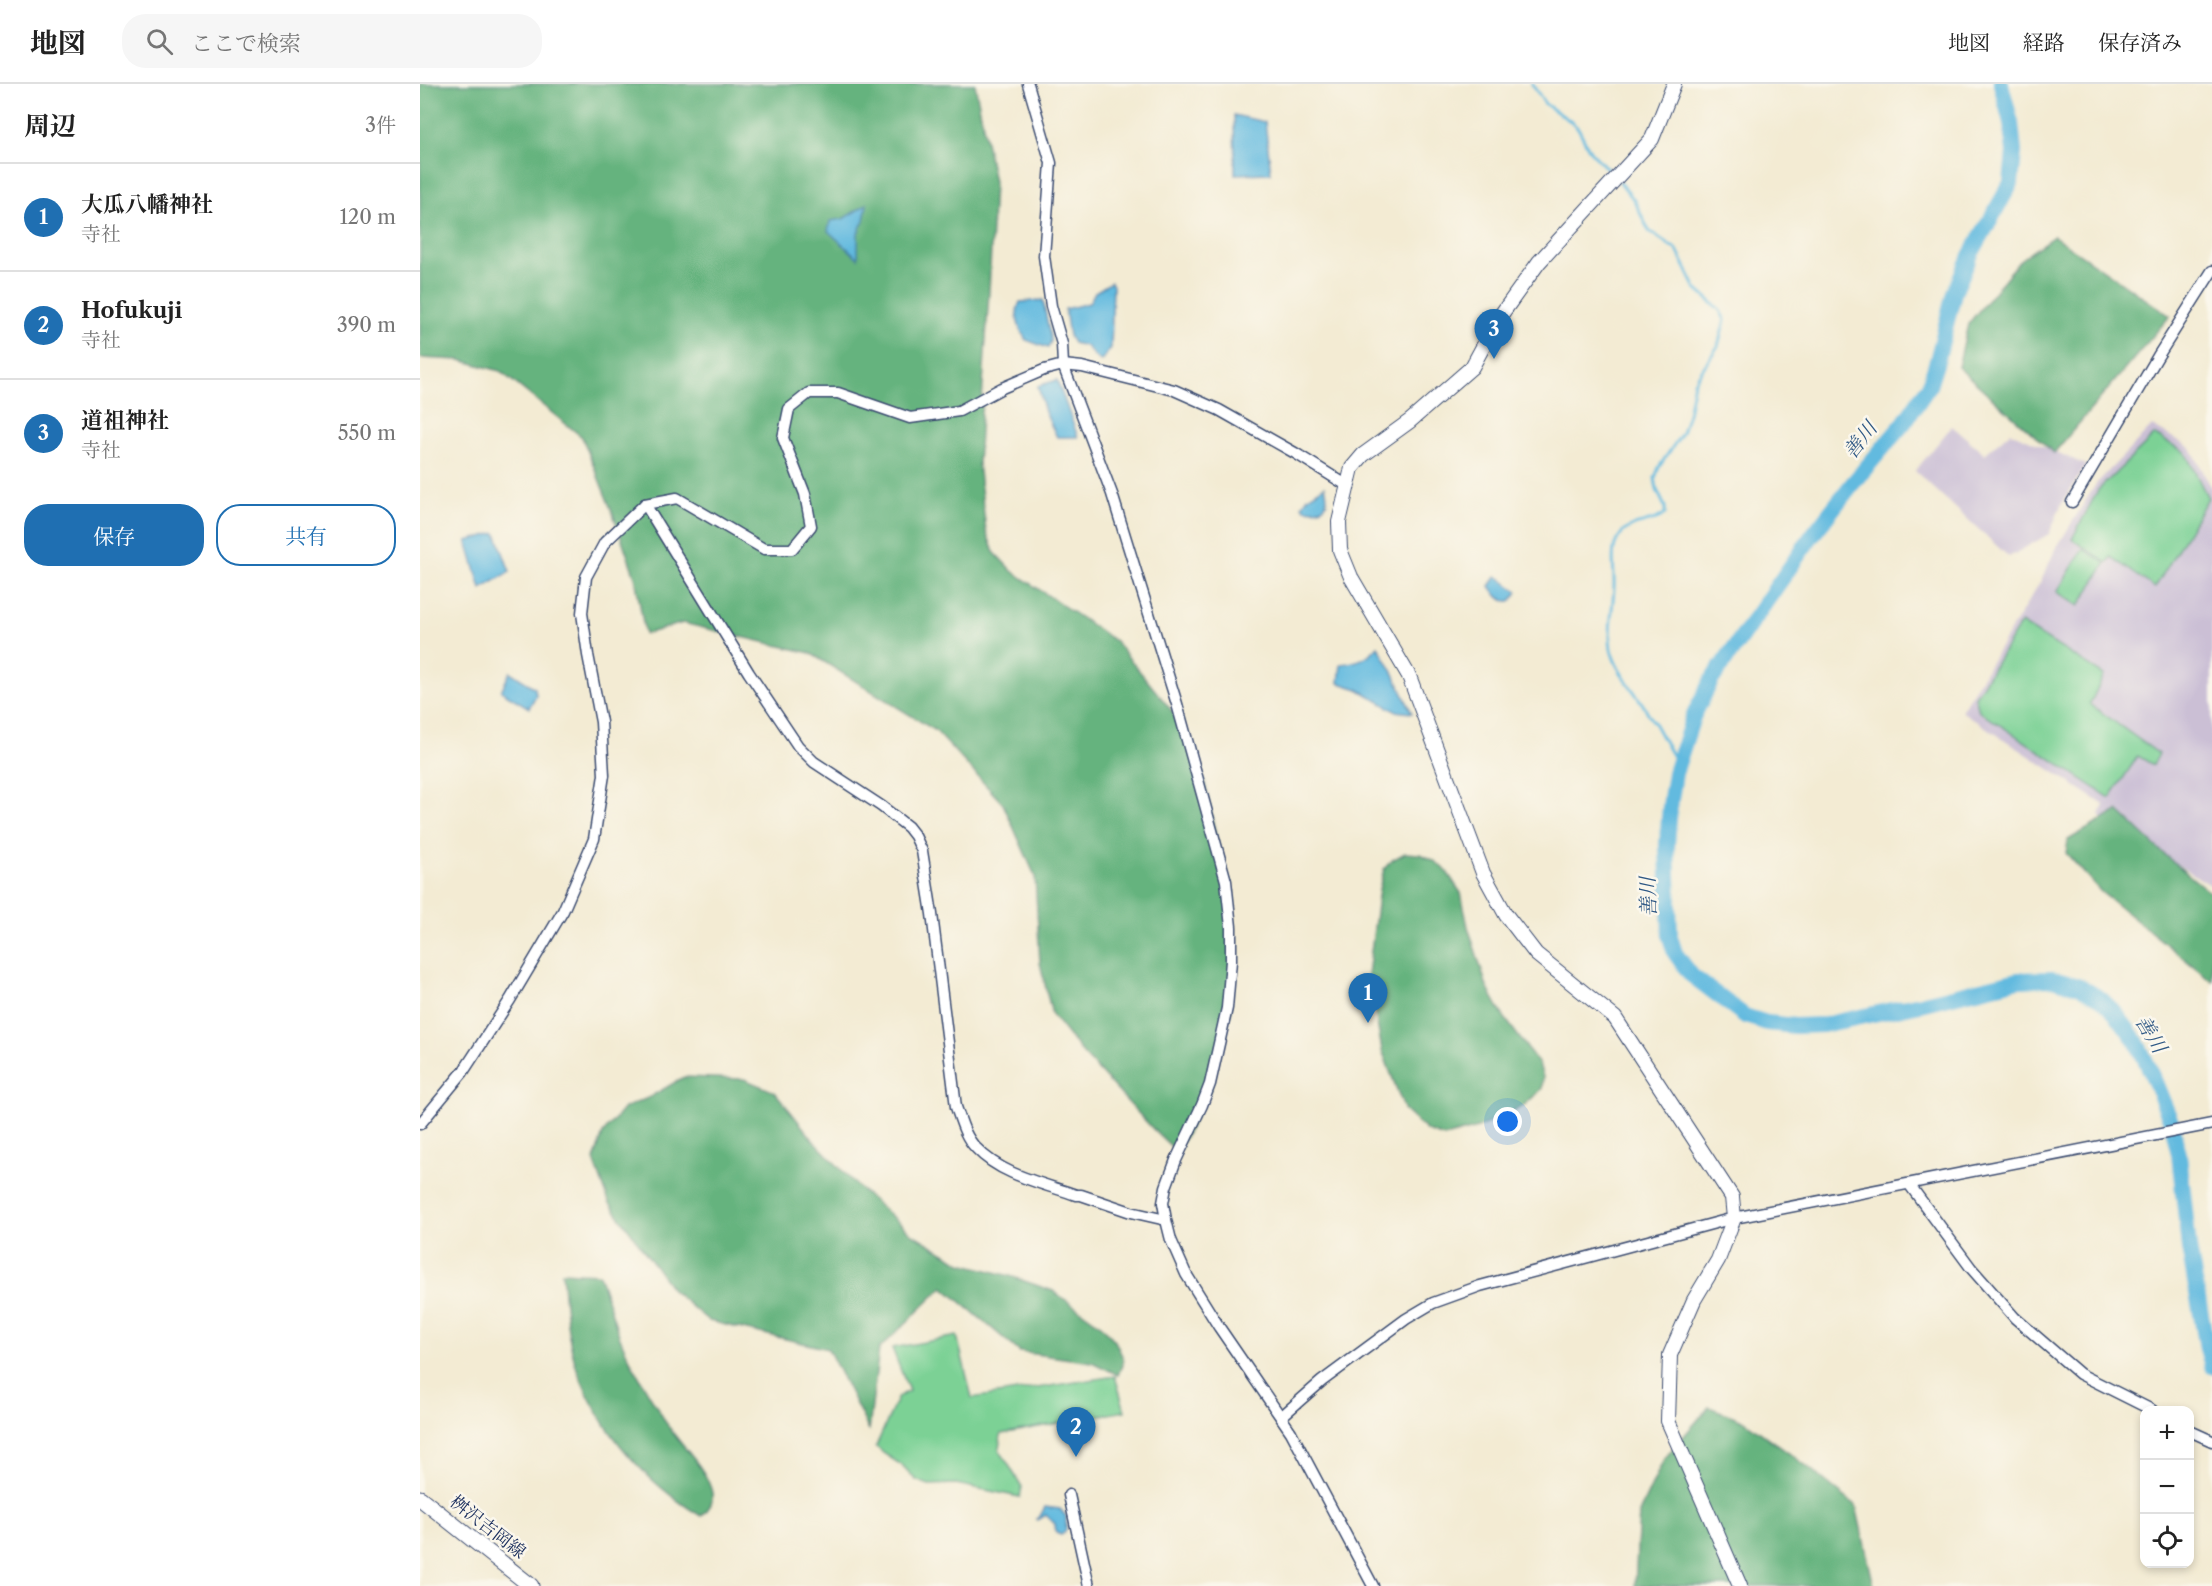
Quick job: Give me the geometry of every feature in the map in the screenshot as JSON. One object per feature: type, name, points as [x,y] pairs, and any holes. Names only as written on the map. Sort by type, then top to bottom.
[{"type":"main road","name":"桝沢吉岡線","points":[[420,1498],[531,1586]]},
{"type":"street","points":[[1028,84],[1050,163],[1044,256],[1051,306],[1062,344],[1063,365],[1112,494],[1177,704],[1226,881],[1232,962],[1227,1008],[1210,1084],[1166,1187],[1163,1203],[1166,1220],[1171,1240],[1186,1274],[1219,1327],[1291,1432],[1373,1586]]},
{"type":"street","points":[[1674,84],[1652,139],[1539,262],[1498,319],[1472,368],[1410,421],[1363,455],[1352,468],[1338,522],[1340,550],[1351,577],[1409,676],[1483,873],[1506,915],[1536,954],[1615,1018],[1732,1197],[1734,1218],[1718,1260],[1694,1300],[1670,1355],[1668,1421],[1740,1586]]},
{"type":"street","points":[[2072,502],[2157,356],[2212,271]]},
{"type":"street","points":[[420,1124],[463,1072],[510,1000],[563,911],[594,839],[604,774],[602,722],[588,656],[582,613],[586,577],[605,543],[645,504],[677,498],[764,549],[792,549],[811,526],[805,494],[783,438],[789,409],[809,393],[838,393],[910,418],[959,411],[1002,388],[1044,370],[1063,365],[1082,367],[1174,390],[1219,410],[1348,486]]},
{"type":"street","points":[[645,504],[749,673],[798,746],[814,762],[881,806],[908,827],[915,836],[922,851],[933,914],[956,1107],[962,1127],[975,1147],[1009,1172],[1076,1195],[1166,1220]]},
{"type":"street","points":[[1281,1417],[1322,1382],[1406,1318],[1432,1303],[1479,1286],[1734,1218],[2207,1126]]},
{"type":"street","points":[[1909,1184],[1971,1268],[2015,1318],[2080,1374],[2144,1406]]},
{"type":"street","points":[[2194,1433],[2212,1441]]},
{"type":"street","points":[[1069,1495],[1089,1586]]},
{"type":"shaded area","points":[[1952,426],[1985,454],[2010,432],[2086,465],[2062,503],[2049,534],[2009,557],[1915,471]]},
{"type":"shaded area","points":[[2152,426],[2191,448],[2212,489],[2212,886],[2099,816],[2104,805],[1961,711],[2042,579],[2055,550],[2096,484]]},
{"type":"green space","points":[[420,84],[975,84],[994,182],[978,463],[986,531],[994,552],[1012,571],[1115,641],[1172,711],[1205,783],[1231,909],[1231,1011],[1209,1091],[1177,1152],[1084,1055],[1052,1015],[1040,963],[1035,876],[1003,804],[936,731],[810,653],[683,623],[645,634],[635,577],[582,437],[500,371],[460,360],[420,358]]},
{"type":"green space","points":[[2054,236],[2170,316],[2054,453],[1958,367],[1968,324],[2021,259]]},
{"type":"green space","points":[[2155,435],[2185,452],[2208,498],[2155,588],[2111,557],[2107,563],[2072,539],[2098,490]]},
{"type":"green space","points":[[2083,549],[2106,563],[2079,606],[2057,592]]},
{"type":"green space","points":[[2021,623],[2104,675],[2090,704],[2159,754],[2153,765],[2138,756],[2110,798],[1979,711],[1975,697]]},
{"type":"green space","points":[[2118,811],[2166,856],[2212,894],[2212,981],[2101,892],[2066,853],[2068,840]]},
{"type":"green space","points":[[1405,853],[1420,854],[1433,860],[1445,869],[1461,893],[1468,927],[1487,987],[1502,1014],[1539,1064],[1543,1077],[1542,1089],[1523,1106],[1478,1128],[1444,1137],[1427,1131],[1405,1111],[1382,1050],[1368,975],[1379,889],[1384,869],[1392,860]]},
{"type":"green space","points":[[684,1077],[744,1079],[775,1092],[814,1141],[858,1187],[911,1233],[961,1263],[1010,1276],[1053,1291],[1102,1326],[1115,1341],[1124,1360],[1118,1375],[1092,1362],[1020,1352],[943,1287],[879,1349],[869,1430],[828,1349],[709,1321],[673,1291],[609,1202],[594,1160],[603,1133],[624,1108],[650,1097]]},
{"type":"green space","points":[[562,1272],[599,1274],[619,1335],[635,1369],[667,1424],[708,1480],[712,1501],[701,1516],[681,1503],[644,1472],[599,1415],[574,1360],[567,1323]]},
{"type":"green space","points":[[957,1336],[972,1398],[1115,1376],[1125,1411],[1001,1434],[999,1449],[1022,1487],[1020,1497],[956,1484],[929,1485],[916,1480],[903,1466],[876,1446],[898,1397],[909,1391],[892,1348]]},
{"type":"green space","points":[[1709,1407],[1743,1420],[1808,1467],[1856,1506],[1874,1586],[1635,1586],[1639,1513],[1664,1459]]},
{"type":"water","points":[[1234,115],[1265,122],[1271,173],[1235,174]]},
{"type":"water","points":[[867,204],[864,220],[858,233],[858,258],[828,231],[830,221],[843,219]]},
{"type":"water","points":[[1111,282],[1113,286],[1111,348],[1101,361],[1086,346],[1073,343],[1069,336],[1065,309],[1089,303],[1095,292]]},
{"type":"water","points":[[1043,300],[1051,341],[1048,348],[1026,340],[1017,317],[1020,302]]},
{"type":"water","points":[[1057,380],[1078,437],[1057,437],[1045,412],[1038,386]]},
{"type":"water","points":[[1325,486],[1327,498],[1325,506],[1312,510],[1302,506],[1308,497]]},
{"type":"water","points":[[496,533],[510,572],[481,589],[467,541]]},
{"type":"water","points":[[1497,576],[1518,592],[1511,601],[1501,599],[1490,586]]},
{"type":"water","points":[[1378,646],[1412,713],[1395,711],[1358,689],[1339,683],[1341,664],[1362,659]]},
{"type":"water","points":[[510,672],[535,688],[536,695],[529,708],[501,691]]},
{"type":"water","points":[[1045,1507],[1060,1509],[1066,1516],[1066,1530],[1061,1535],[1056,1533],[1055,1524],[1046,1515],[1036,1519]]},
{"type":"waterway","points":[[1532,84],[1545,104],[1578,128],[1590,151],[1613,175]]},
{"type":"waterway","name":"善川","points":[[2001,84],[2011,123],[2014,152],[2011,183],[1971,254],[1954,293],[1929,386],[1904,423],[1811,537],[1711,681],[1693,717],[1675,773],[1670,806],[1667,845],[1670,937],[1675,953],[1691,975],[1745,1016],[1767,1023],[1795,1026],[1823,1025],[2018,980],[2052,979],[2079,986],[2101,999],[2117,1015],[2136,1041],[2172,1124],[2179,1154],[2189,1248],[2212,1366]]},
{"type":"waterway","points":[[1620,182],[1634,200],[1649,231],[1677,250],[1696,289],[1719,309],[1725,320],[1718,346],[1694,382],[1682,433],[1659,467],[1655,478],[1657,490],[1665,507],[1665,514],[1627,528],[1619,537],[1613,554],[1611,649],[1622,674],[1678,765]]},
{"type":"place","name":"道祖神社","points":[[1494,359]]},
{"type":"place","name":"大瓜八幡神社","points":[[1368,1023]]},
{"type":"place","name":"Hofukuji","points":[[1076,1457]]}]
